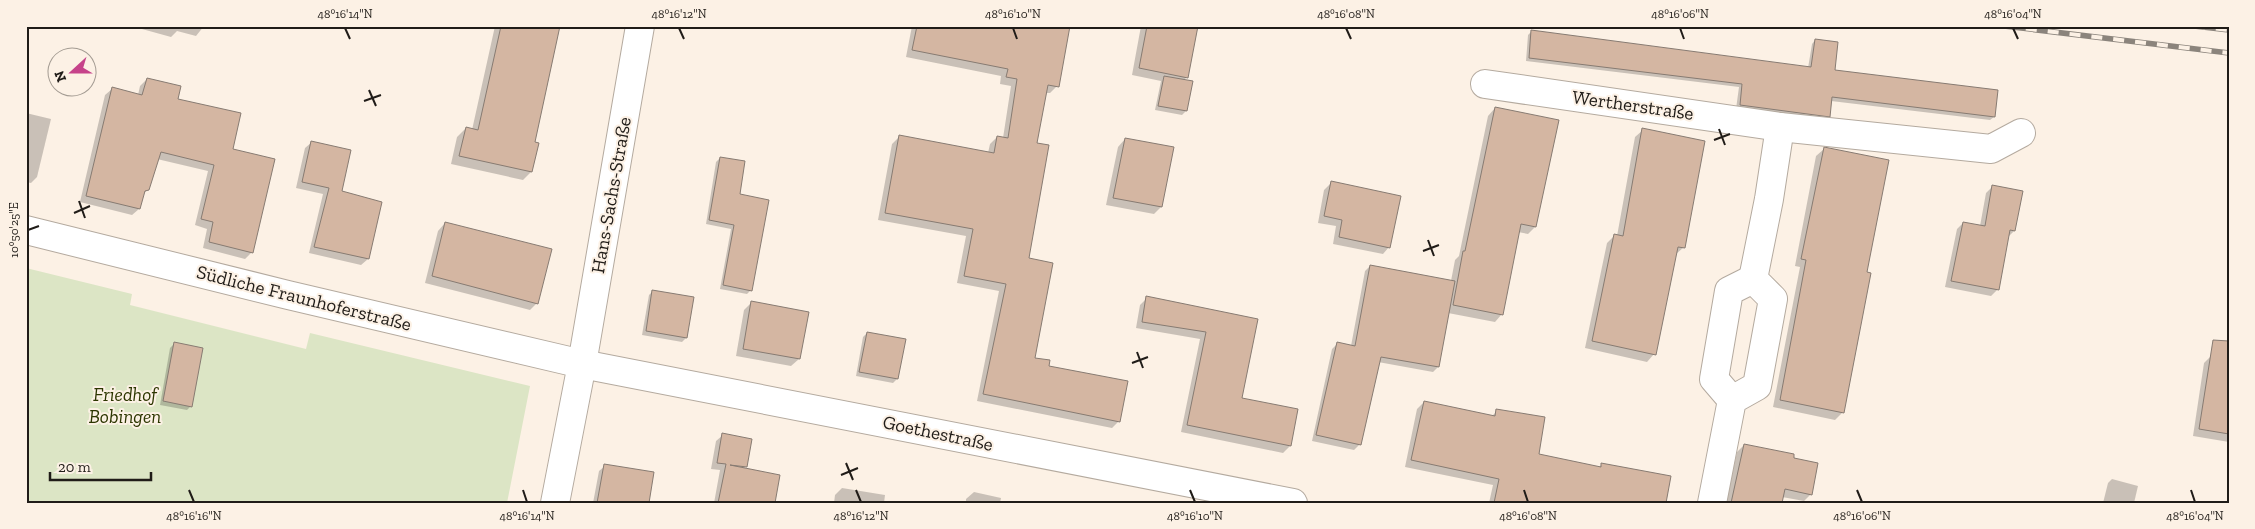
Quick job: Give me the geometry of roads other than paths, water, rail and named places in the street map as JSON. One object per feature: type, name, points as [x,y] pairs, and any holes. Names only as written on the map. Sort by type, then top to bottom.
[{"type":"street","name":"Hans-Sachs-Straße","points":[[555,503],[582,364],[640,26]]},
{"type":"street","name":"Wertherstraße","points":[[1485,84],[1780,126],[1991,149],[2022,134]]},
{"type":"street","points":[[1753,279],[1769,199],[1780,126]]},
{"type":"street","name":"Südliche Fraunhoferstraße","points":[[26,230],[280,293],[582,364]]},
{"type":"street","points":[[1712,503],[1732,400],[1757,386],[1773,299],[1753,279]]},
{"type":"street","points":[[1732,400],[1714,379],[1729,291],[1753,279]]},
{"type":"street","name":"Goethestraße","points":[[582,364],[1264,500],[1293,503]]},
{"type":"railway","points":[[2004,26],[2229,53]]},
{"type":"railway","points":[[2194,26],[2229,30]]},
{"type":"park label","name":"Friedhof Bobingen","points":[[125,405]]}]
